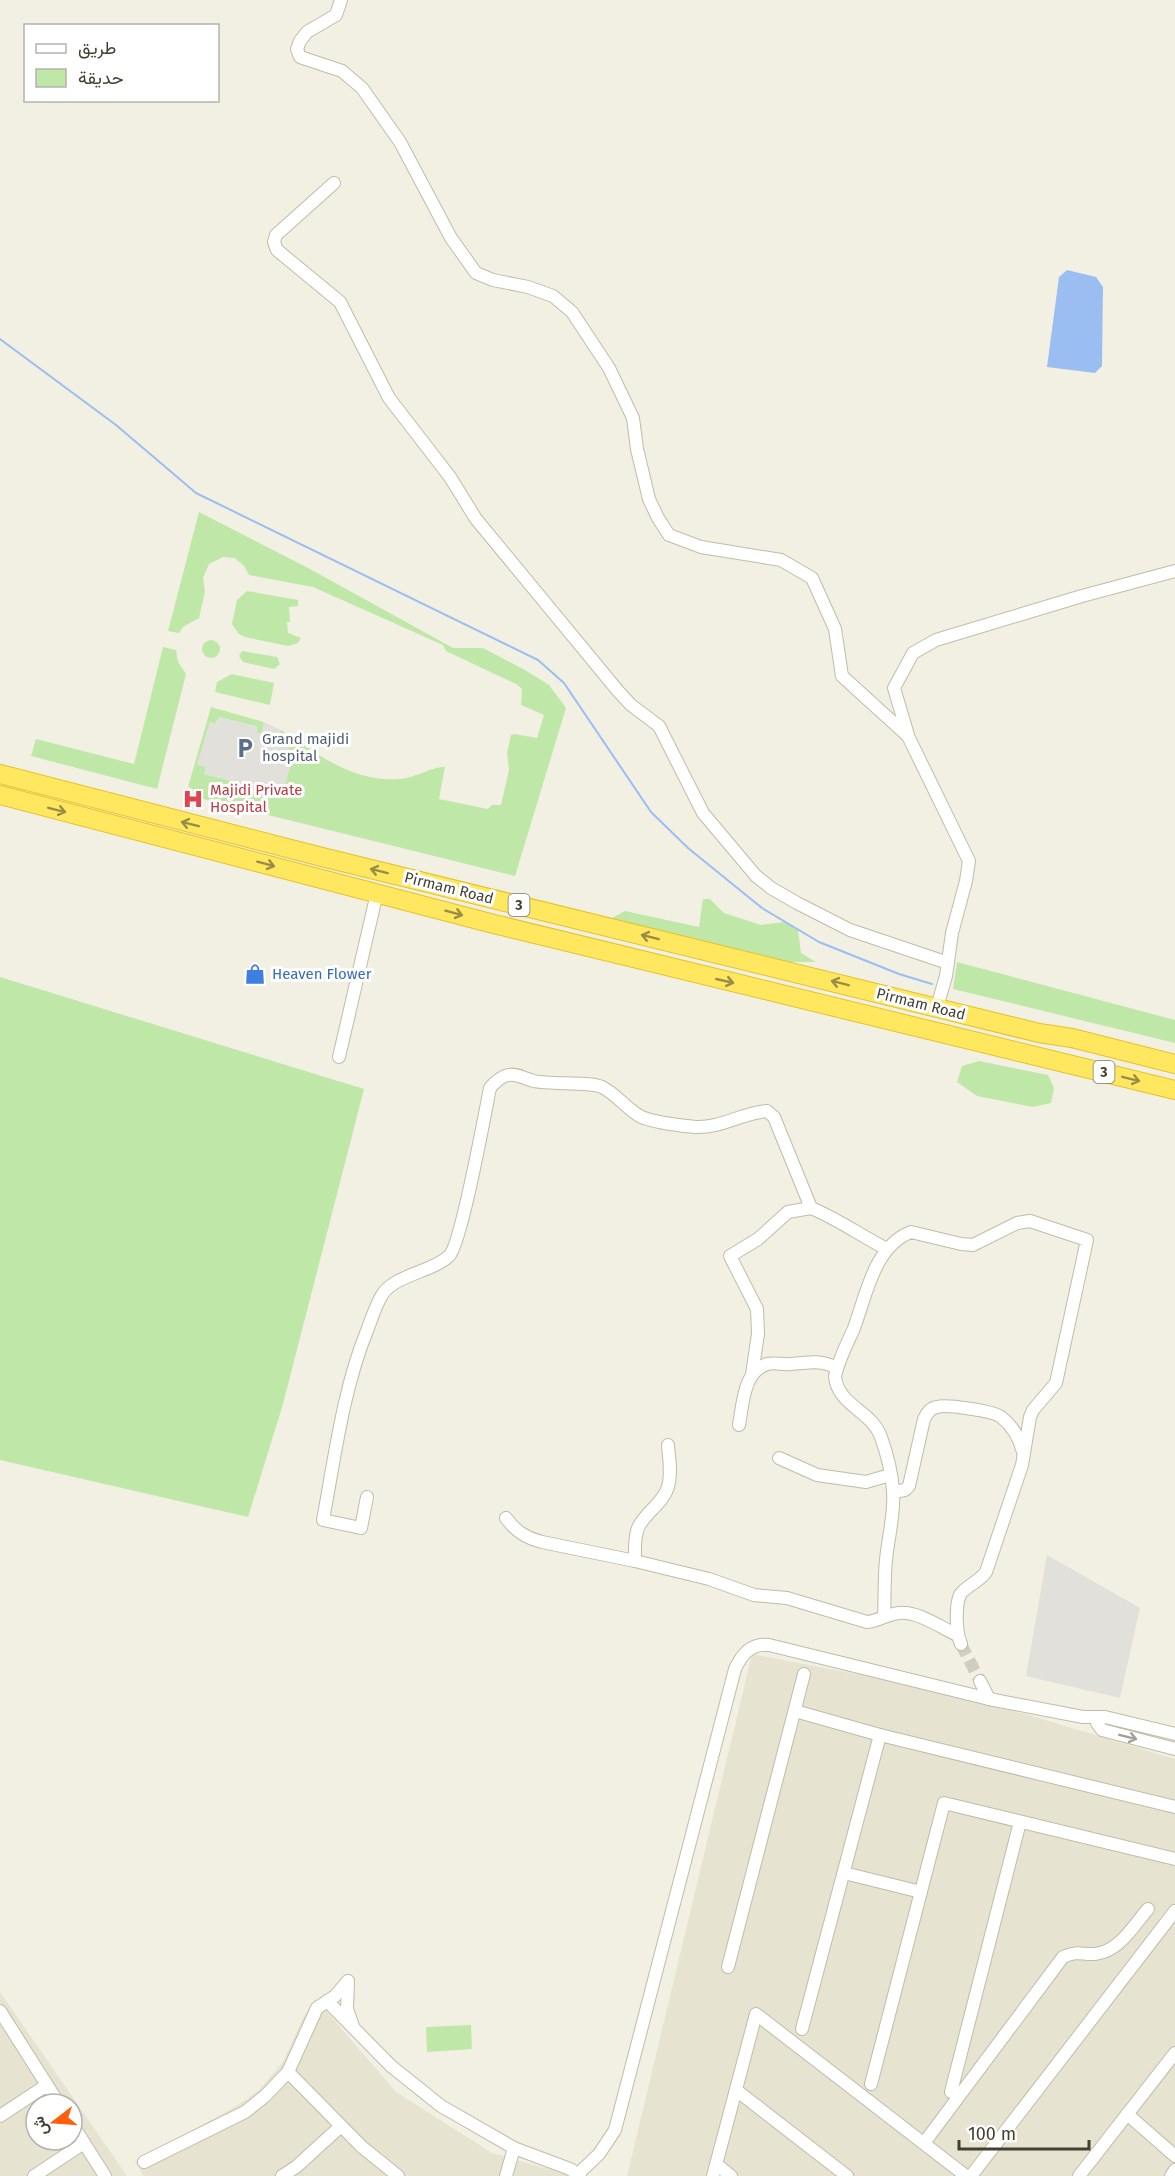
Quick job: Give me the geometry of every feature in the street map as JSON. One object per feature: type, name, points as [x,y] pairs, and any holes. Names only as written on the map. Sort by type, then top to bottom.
[{"type":"highway","name":"Pirmam Road","points":[[0,774],[311,855],[1039,1033],[1072,1038],[1175,1064]]},
{"type":"highway","name":"Pirmam Road","points":[[0,795],[699,975],[1175,1090]]},
{"type":"highway","points":[[106,822],[111,802]]},
{"type":"street","points":[[341,0],[336,15],[307,32],[300,40],[297,49],[300,57],[342,71],[362,88],[400,142],[451,238],[476,273],[493,280],[528,287],[553,296],[572,312],[609,368],[633,418],[637,448],[649,499],[669,535],[701,547],[781,560],[812,578],[835,629],[842,676],[909,736]]},
{"type":"street","points":[[333,183],[276,234],[274,242],[277,250],[340,302],[382,387],[393,404],[450,477],[476,519],[603,673],[631,705],[659,726],[690,790],[710,823],[747,867],[771,888],[850,930],[948,963]]},
{"type":"street","points":[[937,1007],[946,976],[952,933],[969,861],[909,736],[894,688],[913,653],[936,639],[1175,571]]},
{"type":"street","points":[[339,1057],[378,893]]},
{"type":"street","points":[[367,1497],[361,1528],[323,1520],[348,1388],[354,1368],[383,1292],[411,1275],[437,1264],[451,1254],[462,1219],[490,1088],[496,1080],[516,1074],[535,1082],[600,1086],[615,1095],[639,1117],[696,1127],[721,1124],[753,1112],[766,1111],[774,1117],[811,1208]]},
{"type":"street","points":[[752,1374],[758,1334],[758,1309],[730,1257],[758,1239],[788,1212],[811,1208],[841,1221],[857,1234],[887,1249]]},
{"type":"street","points":[[506,1518],[512,1527],[527,1538],[709,1579],[754,1595],[787,1598],[867,1622],[901,1613],[914,1614],[959,1639],[960,1595],[980,1580],[986,1572],[1024,1456],[1030,1417],[1033,1410],[1056,1383],[1087,1240],[1029,1221],[1017,1223],[973,1245],[911,1232],[904,1234],[887,1249],[871,1278],[837,1368],[836,1385],[848,1402],[880,1433],[890,1475],[893,1492],[886,1562],[884,1616]]},
{"type":"street","points":[[739,1425],[748,1380],[752,1374],[769,1363],[825,1362],[837,1368]]},
{"type":"street","points":[[893,1492],[905,1490],[909,1486],[924,1419],[928,1411],[934,1407],[945,1406],[998,1414],[1010,1424],[1019,1438],[1024,1456]]},
{"type":"street","points":[[635,1561],[637,1530],[642,1520],[662,1500],[668,1488],[670,1473],[668,1445]]},
{"type":"street","points":[[779,1458],[817,1475],[866,1482],[890,1475]]},
{"type":"street","points":[[327,2001],[391,2066],[441,2106],[514,2148],[570,2169],[579,2175],[599,2154],[615,2130],[735,1670],[744,1654],[758,1645],[769,1645],[989,1699],[1083,1717],[1105,1717],[1175,1734]]},
{"type":"street","points":[[728,1967],[804,1674]]},
{"type":"street","points":[[980,1681],[989,1699]]},
{"type":"street","points":[[795,1712],[1175,1807]]},
{"type":"street","points":[[1099,1717],[1097,1723],[1102,1730],[1175,1749]]},
{"type":"street","points":[[802,2029],[880,1735]]},
{"type":"street","points":[[871,2084],[944,1803],[1175,1859]]},
{"type":"street","points":[[951,2092],[1020,1822]]},
{"type":"street","points":[[844,1873],[921,1892]]},
{"type":"street","points":[[924,2143],[1063,1957],[1076,1952],[1091,1954],[1102,1953],[1110,1949],[1119,1943],[1148,1909]]},
{"type":"street","points":[[971,2176],[1175,1911]]},
{"type":"street","points":[[144,2162],[245,2112],[265,2096],[288,2072],[317,2008],[335,1996],[348,1981],[347,2010],[356,2032]]},
{"type":"street","points":[[0,2011],[5,2031],[51,2092]]},
{"type":"street","points":[[731,2176],[715,2170],[756,2014],[966,2176]]},
{"type":"street","points":[[1079,2176],[1175,2053]]},
{"type":"street","points":[[288,2072],[380,2163],[398,2176]]},
{"type":"street","points":[[0,2116],[47,2085]]},
{"type":"street","points":[[736,2090],[847,2176]]},
{"type":"street","points":[[1127,2114],[1175,2156]]},
{"type":"street","points":[[283,2176],[341,2126]]},
{"type":"street","points":[[84,2143],[105,2176]]},
{"type":"street","points":[[506,2176],[514,2148]]},
{"type":"street","points":[[33,2176],[70,2152]]},
{"type":"street","points":[[1171,2176],[1175,2170]]},
{"type":"shaded area","name":"Grand majidi hospital","points":[[219,717],[257,726],[256,732],[261,734],[264,722],[281,730],[276,738],[283,742],[293,755],[285,786],[276,784],[274,792],[204,774],[206,767],[197,764],[210,722],[217,724]]},
{"type":"shaded area","points":[[1047,1555],[1140,1608],[1120,1698],[1026,1676]]},
{"type":"shaded area","points":[[752,1654],[887,1680],[1029,1715],[1175,1759],[1175,2176],[627,2176]]},
{"type":"shaded area","points":[[0,1992],[69,2092],[24,2092],[24,2152],[84,2152],[84,2114],[127,2176],[0,2176]]},
{"type":"shaded area","points":[[316,1999],[396,2092],[492,2153],[573,2176],[143,2176],[135,2161],[235,2107],[259,2090],[283,2062],[304,2016]]},
{"type":"green space","points":[[199,512],[310,569],[453,648],[483,648],[549,685],[566,708],[515,876],[195,797],[197,791],[188,787],[211,707],[264,722],[262,734],[256,733],[257,727],[219,717],[197,764],[206,767],[204,774],[274,791],[276,738],[281,730],[322,757],[352,772],[367,776],[400,779],[445,767],[439,799],[488,809],[492,805],[501,805],[509,770],[507,753],[511,735],[537,738],[544,715],[521,705],[522,689],[516,684],[446,651],[443,645],[313,587],[249,575],[244,566],[235,558],[223,557],[209,564],[203,578],[205,592],[199,618],[183,627],[179,633],[168,631]]},
{"type":"green space","points":[[247,591],[298,600],[298,606],[289,607],[290,622],[287,622],[288,633],[301,638],[298,643],[288,646],[239,634],[232,624],[237,600]]},
{"type":"green space","points":[[207,640],[215,640],[220,645],[218,656],[207,658],[202,653],[202,645]]},
{"type":"green space","points":[[163,647],[176,650],[178,662],[186,674],[157,789],[31,756],[36,739],[134,764]]},
{"type":"green space","points":[[242,651],[277,657],[280,664],[274,669],[243,662],[239,656]]},
{"type":"green space","points":[[232,674],[274,683],[270,705],[215,692],[217,682]]},
{"type":"green space","points":[[703,899],[710,899],[724,913],[761,925],[784,922],[798,930],[801,953],[816,962],[777,962],[612,918],[625,911],[699,927]]},
{"type":"green space","points":[[957,962],[1175,1020],[1175,1043],[953,989]]},
{"type":"green space","points":[[0,977],[364,1089],[283,1404],[248,1517],[0,1460]]},
{"type":"green space","points":[[979,1061],[1048,1075],[1054,1088],[1051,1103],[1033,1107],[977,1096],[957,1082],[962,1066]]},
{"type":"green space","points":[[471,2025],[472,2049],[427,2052],[426,2027]]},
{"type":"water","points":[[1067,270],[1096,277],[1103,287],[1102,366],[1095,373],[1047,367],[1059,277]]},
{"type":"waterway","points":[[0,339],[116,425],[196,493],[538,660],[564,683],[651,812],[688,848],[762,908],[819,942],[899,974],[932,984]]},
{"type":"tunnel","points":[[961,1644],[980,1681]]},
{"type":"place","name":"Grand majidi hospital","points":[[245,748]]},
{"type":"place","name":"Majidi Private Hospital","points":[[193,799]]},
{"type":"place","name":"Heaven Flower","points":[[255,974]]}]
